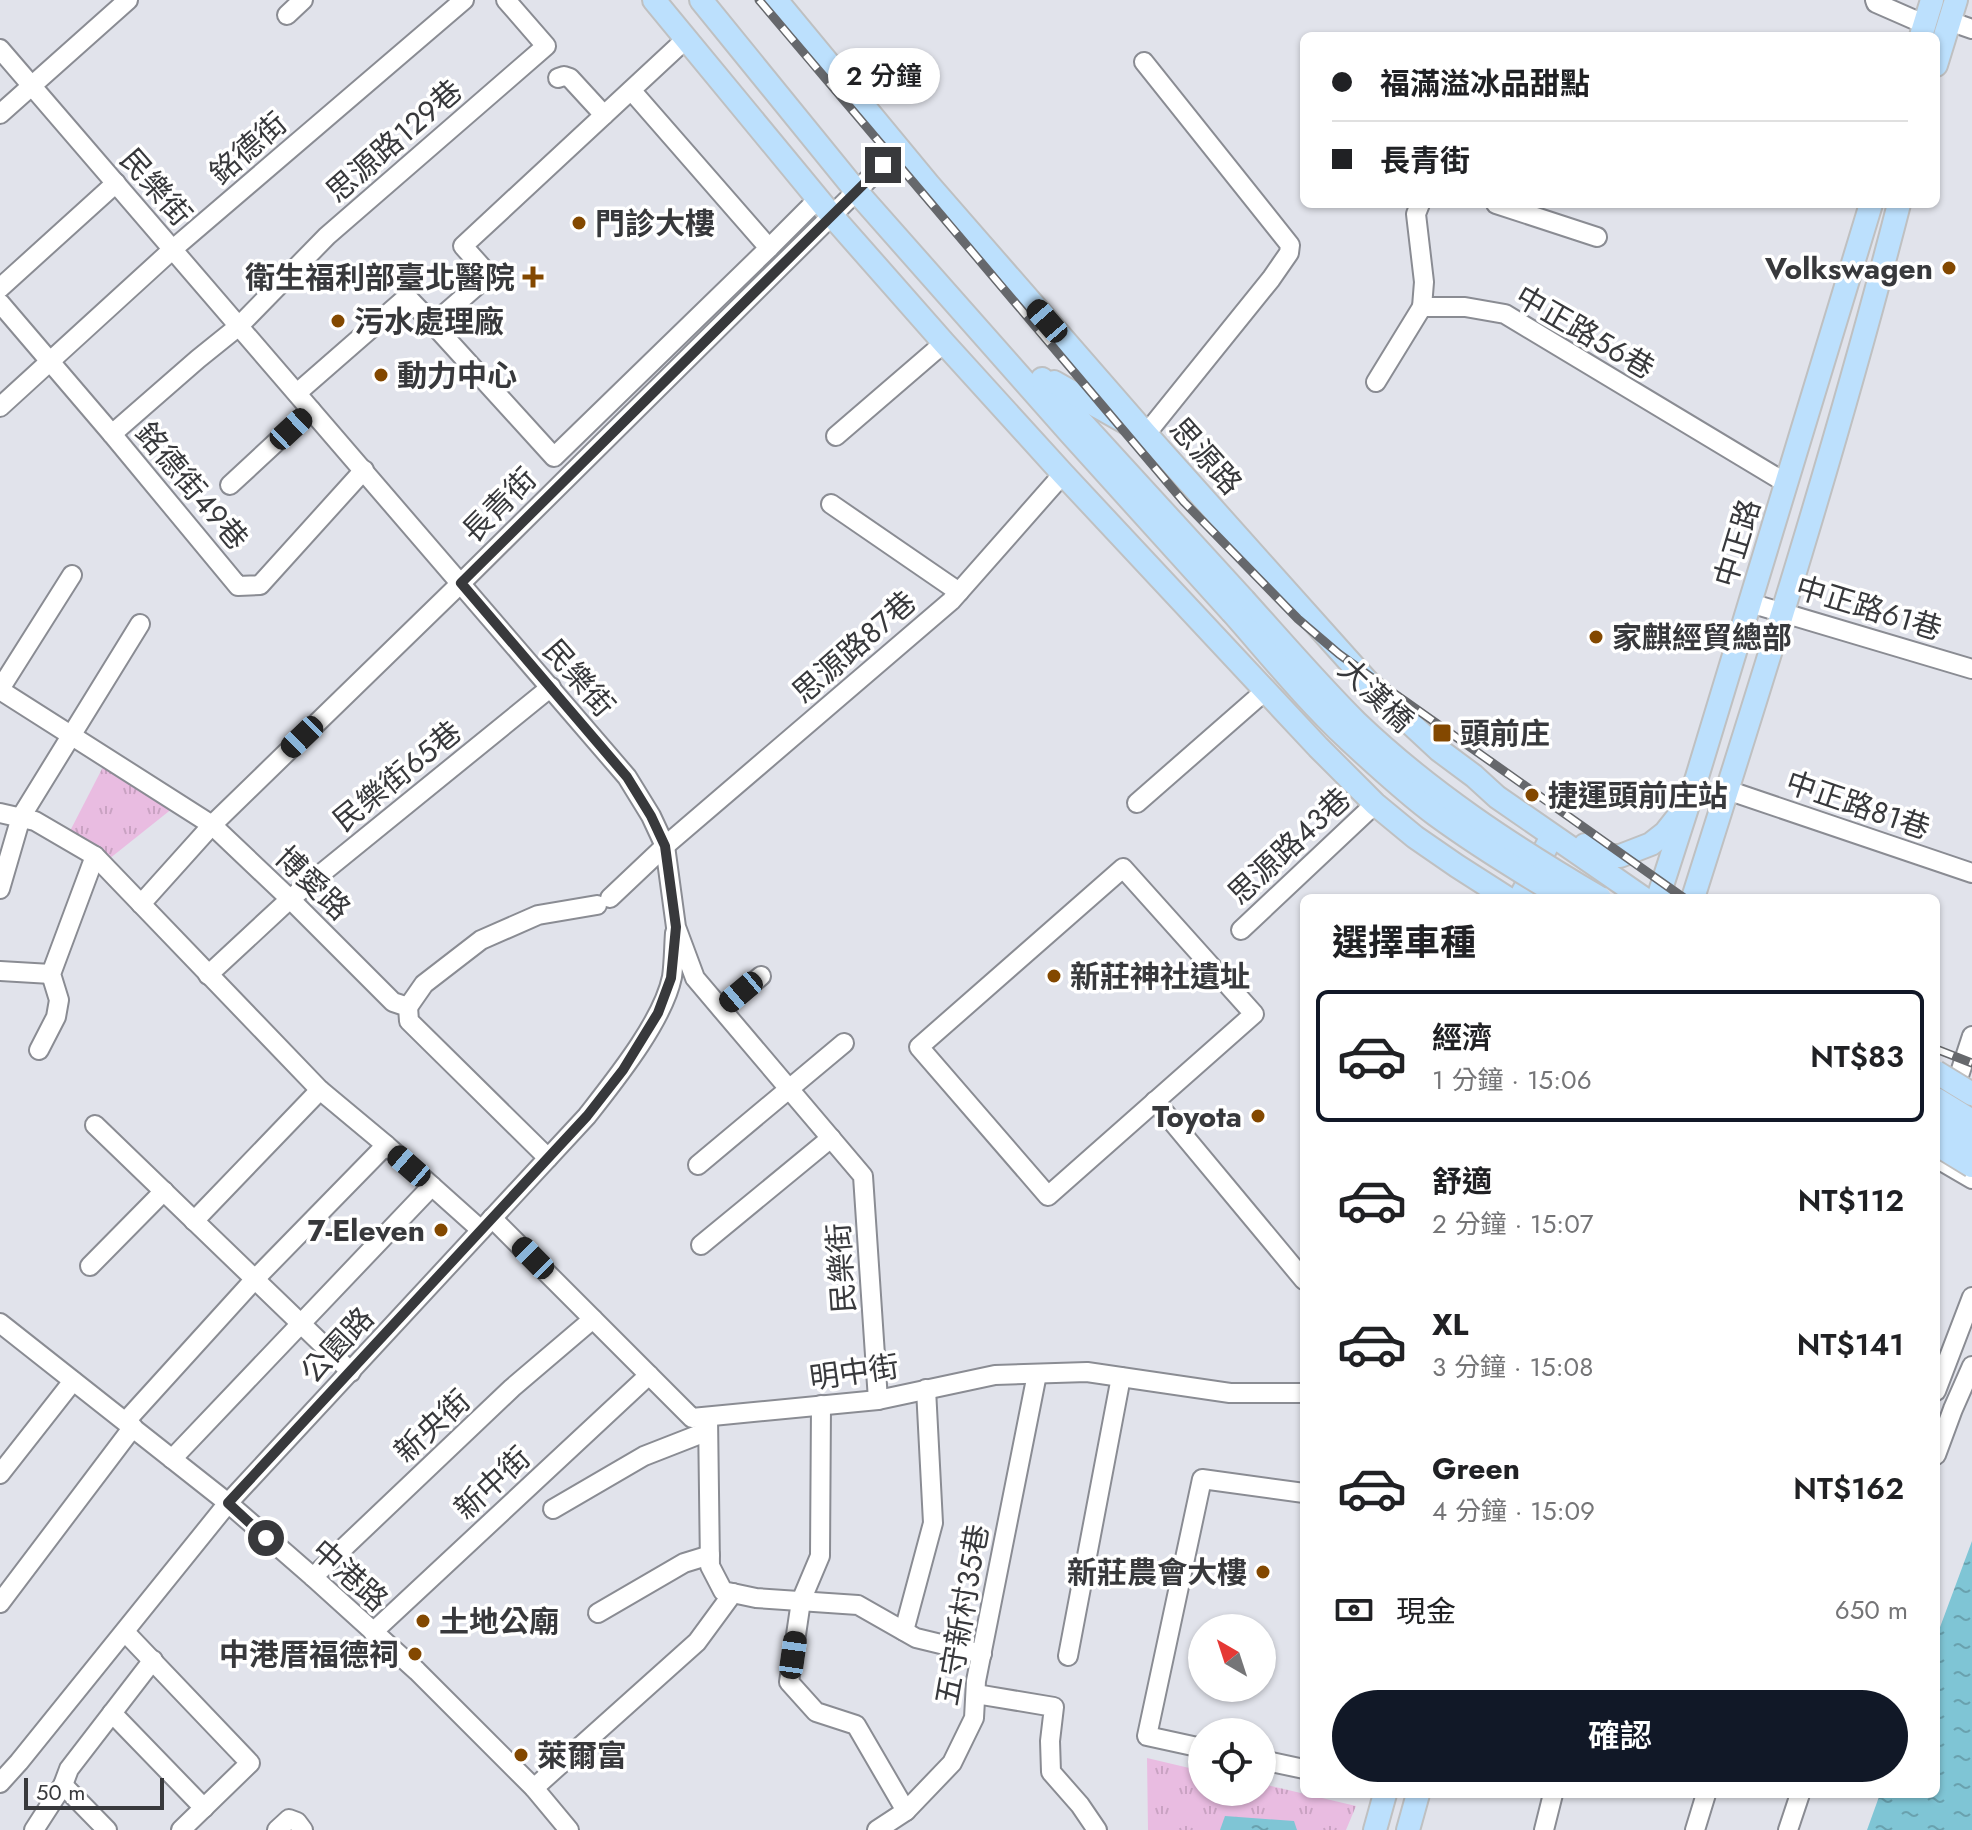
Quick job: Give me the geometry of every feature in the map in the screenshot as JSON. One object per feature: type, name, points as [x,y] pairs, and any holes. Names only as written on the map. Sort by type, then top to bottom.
[{"type":"main road","points":[[654,0],[833,217],[944,343],[1348,779],[1415,837],[1501,894]]},
{"type":"main road","points":[[701,0],[1070,433],[1238,606]]},
{"type":"main road","points":[[718,0],[862,186],[1035,372],[1238,606]]},
{"type":"main road","name":"思源路","points":[[776,0],[929,185],[1366,680],[1439,750],[1497,797],[1637,894]]},
{"type":"main road","points":[[1922,30],[1932,0]]},
{"type":"main road","points":[[1940,51],[1952,10]]},
{"type":"main road","name":"中正路","points":[[1659,894],[1870,208]]},
{"type":"main road","name":"中正路","points":[[1694,894],[1783,611],[1871,313],[1898,208]]},
{"type":"main road","points":[[1035,372],[1146,434]]},
{"type":"main road","points":[[1070,433],[1155,573]]},
{"type":"main road","name":"大漢橋","points":[[1238,606],[1309,699],[1346,738],[1437,816],[1558,894]]},
{"type":"main road","name":"大漢橋","points":[[1238,606],[1358,723],[1423,780],[1528,855],[1593,894]]},
{"type":"main road","points":[[1474,776],[1589,848],[1607,856],[1620,856],[1651,844],[1665,833],[1690,800]]},
{"type":"main road","points":[[1457,866],[1497,797]]},
{"type":"main road","points":[[1522,894],[1552,836]]},
{"type":"main road","points":[[1940,1074],[1966,1084]]},
{"type":"main road","points":[[1940,1101],[1972,1121]]},
{"type":"main road","points":[[1940,1124],[1972,1144]]},
{"type":"main road","points":[[1940,1149],[1972,1166]]},
{"type":"main road","points":[[1375,1830],[1384,1798]]},
{"type":"main road","points":[[1408,1830],[1417,1798]]},
{"type":"street","points":[[0,114],[128,0]]},
{"type":"street","points":[[287,15],[303,0]]},
{"type":"street","name":"銘德街","points":[[0,407],[173,249],[464,0]]},
{"type":"street","name":"思源路129巷","points":[[239,326],[327,236],[546,46],[506,0]]},
{"type":"street","points":[[1875,0],[1922,30]]},
{"type":"street","points":[[1952,10],[1972,29]]},
{"type":"street","points":[[433,324],[489,275],[463,246],[686,39]]},
{"type":"street","name":"民樂街","points":[[0,49],[627,777],[665,846],[676,927],[695,978],[863,1176],[878,1400]]},
{"type":"street","points":[[1144,62],[1290,245],[1289,253],[1271,279],[1146,434]]},
{"type":"street","points":[[558,78],[570,78],[604,115]]},
{"type":"street","points":[[631,90],[769,248]]},
{"type":"street","name":"長青街","points":[[141,904],[212,825],[899,149]]},
{"type":"street","points":[[0,288],[116,183]]},
{"type":"street","points":[[297,393],[407,297],[554,457],[818,199]]},
{"type":"street","points":[[1376,382],[1422,307],[1424,282],[1416,214],[1418,208]]},
{"type":"street","points":[[1508,208],[1597,237]]},
{"type":"street","name":"銘德街49巷","points":[[0,303],[238,586],[260,585],[364,470]]},
{"type":"street","name":"中正路56巷","points":[[1422,307],[1465,307],[1505,314],[1786,483]]},
{"type":"street","points":[[112,434],[239,326]]},
{"type":"street","points":[[836,436],[944,343]]},
{"type":"street","points":[[230,485],[311,410]]},
{"type":"street","name":"思源路87巷","points":[[408,1007],[424,984],[481,940],[538,915],[604,902],[951,601],[1063,474]]},
{"type":"street","points":[[831,504],[959,592]]},
{"type":"street","points":[[0,689],[72,575]]},
{"type":"street","name":"中正路61巷","points":[[1750,603],[1972,669]]},
{"type":"street","points":[[0,889],[21,817],[140,624]]},
{"type":"street","name":"民樂街65巷","points":[[208,975],[290,899],[551,687]]},
{"type":"street","name":"博愛路","points":[[0,689],[212,825],[393,1002],[408,1007],[409,1021],[548,1158]]},
{"type":"street","points":[[1137,803],[1265,691]]},
{"type":"street","name":"中正路81巷","points":[[1727,790],[1972,873]]},
{"type":"street","name":"思源路43巷","points":[[1241,930],[1375,804]]},
{"type":"street","points":[[0,813],[35,821],[95,856],[320,1090],[432,1186],[487,1224],[593,1319],[692,1418],[708,1424],[710,1566],[723,1591],[756,1598],[858,1605],[916,1638],[982,1654]]},
{"type":"street","points":[[39,1050],[56,1017],[59,1000],[51,974],[95,856]]},
{"type":"street","points":[[1123,868],[1254,1014],[1155,1101],[1048,1196],[919,1047],[1123,868]]},
{"type":"street","name":"公園路","points":[[0,1783],[228,1503],[587,1116],[623,1070],[658,1013],[671,978],[676,927]]},
{"type":"street","points":[[0,971],[51,974]]},
{"type":"street","points":[[722,1009],[761,976]]},
{"type":"street","points":[[1940,1139],[1966,1084],[1972,1036]]},
{"type":"street","points":[[698,1165],[844,1043]]},
{"type":"street","points":[[1940,1064],[1966,1084]]},
{"type":"street","points":[[194,1221],[320,1090]]},
{"type":"street","points":[[1155,1101],[1300,1275]]},
{"type":"street","points":[[95,1125],[351,1372]]},
{"type":"street","points":[[701,1245],[831,1138]]},
{"type":"street","points":[[0,1603],[129,1424],[254,1280],[386,1145]]},
{"type":"street","points":[[1940,1160],[1972,1179]]},
{"type":"street","points":[[172,1459],[432,1186]]},
{"type":"street","points":[[90,1266],[164,1191]]},
{"type":"street","points":[[1940,1381],[1972,1297]]},
{"type":"street","name":"新央街","points":[[313,1577],[512,1388],[593,1319]]},
{"type":"street","name":"中港路","points":[[0,1323],[228,1503],[313,1577],[417,1671],[534,1788],[569,1830]]},
{"type":"street","points":[[1940,1444],[1972,1366]]},
{"type":"street","name":"明中街","points":[[553,1509],[644,1456],[708,1424],[821,1405],[878,1400],[995,1375],[1087,1372],[1230,1393],[1300,1393]]},
{"type":"street","name":"五守新村35巷","points":[[877,1830],[906,1811],[952,1763],[974,1718],[982,1654],[1037,1374]]},
{"type":"street","name":"新中街","points":[[373,1632],[649,1375]]},
{"type":"street","points":[[1068,1656],[1121,1377]]},
{"type":"street","points":[[0,1474],[73,1381]]},
{"type":"street","points":[[904,1631],[933,1523],[926,1389]]},
{"type":"street","points":[[821,1405],[820,1556],[801,1601],[789,1682],[816,1712],[856,1725],[906,1811]]},
{"type":"street","points":[[1188,1745],[1147,1736],[1202,1479],[1300,1492]]},
{"type":"street","points":[[598,1613],[684,1563],[710,1555]]},
{"type":"street","points":[[534,1788],[697,1642],[733,1593]]},
{"type":"street","points":[[125,1632],[250,1763],[181,1830]]},
{"type":"street","points":[[34,1830],[63,1785],[69,1769],[153,1660]]},
{"type":"street","points":[[976,1694],[1054,1707],[1050,1741],[1051,1772],[1079,1803],[1097,1830]]},
{"type":"street","points":[[112,1713],[204,1808]]},
{"type":"street","points":[[1276,1763],[1300,1768]]},
{"type":"street","points":[[63,1785],[107,1830]]},
{"type":"street","points":[[1544,1830],[1552,1798]]},
{"type":"street","points":[[1695,1830],[1705,1798]]},
{"type":"street","points":[[1788,1830],[1799,1798]]},
{"type":"street","points":[[277,1830],[289,1819],[297,1822],[303,1830]]},
{"type":"green space","points":[[105,763],[173,808],[109,859],[70,831]]},
{"type":"green space","points":[[1147,1758],[1188,1768],[1188,1806],[1276,1806],[1276,1787],[1300,1793],[1300,1798],[1322,1798],[1356,1806],[1346,1830],[1148,1830]]},
{"type":"water","points":[[1972,1541],[1972,1830],[1867,1830],[1879,1798],[1940,1798],[1940,1627]]},
{"type":"water","points":[[1225,1816],[1294,1821],[1297,1830],[1220,1830]]},
{"type":"railway","points":[[759,0],[1184,502],[1298,619],[1368,675],[1678,894]]},
{"type":"railway","points":[[1940,1051],[1972,1063]]},
{"type":"place","name":"門診大樓","points":[[579,223]]},
{"type":"place","name":"Volkswagen","points":[[1949,268]]},
{"type":"place","name":"衛生福利部臺北醫院","points":[[533,277]]},
{"type":"place","name":"污水處理廠","points":[[338,321]]},
{"type":"place","name":"動力中心","points":[[381,375]]},
{"type":"place","name":"家麒經貿總部","points":[[1596,637]]},
{"type":"place","name":"頭前庄","points":[[1442,733]]},
{"type":"place","name":"捷運頭前庄站","points":[[1532,795]]},
{"type":"place","name":"新莊神社遺址","points":[[1054,976]]},
{"type":"place","name":"Toyota","points":[[1258,1116]]},
{"type":"place","name":"7-Eleven","points":[[441,1230]]},
{"type":"place","name":"新莊農會大樓","points":[[1263,1572]]},
{"type":"place","name":"土地公廟","points":[[423,1621]]},
{"type":"place","name":"中港厝福德祠","points":[[415,1654]]},
{"type":"place","name":"萊爾富","points":[[521,1755]]},
{"type":"route","points":[[266,1538],[228,1503],[587,1116],[623,1070],[658,1013],[671,978],[676,927],[665,846],[651,816],[627,777],[461,583],[883,165]]}]
